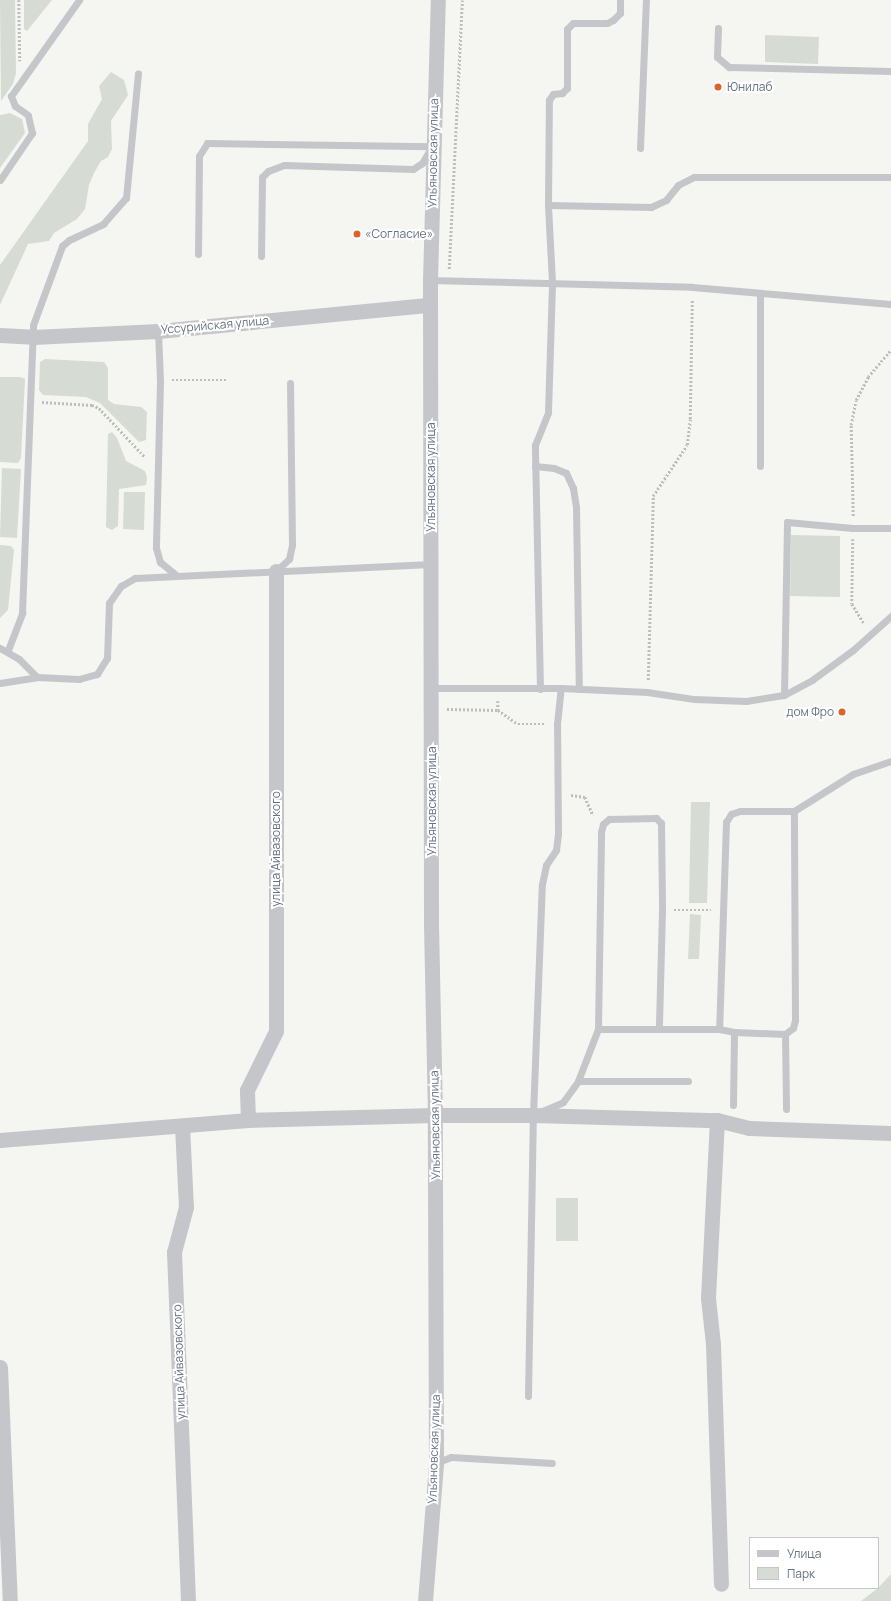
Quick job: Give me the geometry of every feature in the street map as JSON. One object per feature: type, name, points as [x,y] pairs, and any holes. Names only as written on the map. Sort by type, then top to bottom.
[{"type":"street","name":"Ульяновская улица","points":[[425,1601],[436,1463],[435,1115],[431,925],[432,688],[430,280],[432,146],[438,0]]},
{"type":"street","name":"Уссурийская улица","points":[[0,335],[32,337],[158,331],[430,305]]},
{"type":"street","name":"улица Айвазовского","points":[[248,1120],[246,1090],[276,1031],[276,571]]},
{"type":"street","points":[[0,1140],[248,1120],[435,1115],[533,1115],[717,1120],[749,1128],[891,1133]]},
{"type":"street","points":[[717,1120],[708,1298],[713,1344],[721,1584]]},
{"type":"street","name":"улица Айвазовского","points":[[182,1126],[186,1207],[174,1252],[188,1601]]},
{"type":"street","points":[[0,1367],[10,1601]]},
{"type":"lane","points":[[0,180],[32,133],[28,115],[11,102],[11,96],[79,0]]},
{"type":"lane","points":[[540,689],[535,445],[548,412],[552,282],[548,206],[550,100],[553,94],[562,93],[567,88],[567,29],[573,23],[607,23],[614,20],[620,13],[620,0]]},
{"type":"lane","points":[[640,148],[646,0]]},
{"type":"lane","points":[[718,28],[717,58],[729,67],[891,71]]},
{"type":"lane","points":[[8,650],[22,613],[31,401],[32,325],[62,246],[69,240],[103,224],[126,198],[138,74]]},
{"type":"lane","points":[[198,254],[199,156],[208,143],[432,146],[422,163],[413,169],[284,166],[268,171],[262,178],[261,256]]},
{"type":"lane","points":[[548,206],[651,207],[666,200],[678,185],[694,177],[891,177]]},
{"type":"lane","points":[[430,280],[552,282],[692,287],[891,304]]},
{"type":"lane","points":[[760,293],[760,466]]},
{"type":"lane","points":[[158,331],[160,381],[156,548],[160,562],[176,575]]},
{"type":"lane","points":[[276,571],[289,559],[292,545],[290,383]]},
{"type":"lane","points":[[535,466],[554,468],[566,473],[573,488],[576,508],[579,689]]},
{"type":"lane","points":[[784,695],[787,522],[853,528],[891,528]]},
{"type":"lane","points":[[0,683],[37,677],[79,679],[96,674],[107,658],[109,603],[121,586],[135,578],[431,564]]},
{"type":"lane","points":[[432,688],[561,688],[647,692],[694,699],[746,701],[784,695],[812,680],[853,650],[891,616]]},
{"type":"lane","points":[[0,648],[8,650],[37,677]]},
{"type":"lane","points":[[528,1396],[533,1115],[542,884],[546,865],[556,850],[557,724],[561,688]]},
{"type":"lane","points":[[719,1029],[726,822],[731,814],[740,811],[794,811],[853,774],[891,761]]},
{"type":"lane","points":[[598,1029],[719,1029],[734,1032],[785,1034],[793,1028],[795,1020],[794,811]]},
{"type":"lane","points":[[533,1115],[563,1102],[578,1081],[598,1029],[601,832],[603,824],[609,819],[656,818],[661,823],[662,910],[659,1028]]},
{"type":"lane","points":[[733,1105],[734,1032]]},
{"type":"lane","points":[[785,1034],[786,1109]]},
{"type":"lane","points":[[578,1081],[688,1081]]},
{"type":"lane","points":[[436,1463],[451,1457],[552,1463]]},
{"type":"path","points":[[20,0],[20,83]]},
{"type":"path","points":[[448,281],[462,0]]},
{"type":"path","points":[[647,692],[653,496],[687,445],[690,419],[692,287]]},
{"type":"path","points":[[870,634],[852,604],[852,425],[856,400],[868,377],[891,350]]},
{"type":"path","points":[[160,381],[226,380]]},
{"type":"path","points":[[31,401],[92,405],[99,408],[158,470]]},
{"type":"path","points":[[447,709],[498,710],[518,724],[557,724]]},
{"type":"path","points":[[556,793],[585,797],[601,832]]},
{"type":"path","points":[[680,910],[700,910]]},
{"type":"green space","points":[[0,0],[15,0],[16,73],[13,84],[1,101]]},
{"type":"green space","points":[[24,0],[52,0],[27,31],[24,29]]},
{"type":"green space","points":[[765,35],[819,37],[818,64],[765,62]]},
{"type":"green space","points":[[111,72],[124,80],[128,95],[111,121],[112,149],[108,157],[101,161],[94,173],[89,185],[85,209],[77,219],[54,233],[49,241],[28,244],[0,305],[0,265],[88,141],[88,124],[102,99],[99,86]]},
{"type":"green space","points":[[10,113],[22,119],[25,133],[0,168],[0,115]]},
{"type":"green space","points":[[45,359],[104,362],[108,368],[108,400],[114,404],[141,407],[147,412],[146,440],[139,442],[100,403],[86,397],[43,395],[39,390],[40,362]]},
{"type":"green space","points":[[0,377],[21,377],[25,379],[21,458],[18,463],[0,462]]},
{"type":"green space","points":[[112,432],[117,438],[126,461],[145,471],[147,478],[146,485],[119,489],[118,526],[112,530],[106,527],[108,434]]},
{"type":"green space","points":[[2,468],[21,469],[17,538],[0,537]]},
{"type":"green space","points":[[124,492],[145,492],[144,530],[123,529]]},
{"type":"green space","points":[[791,535],[840,536],[840,597],[790,596]]},
{"type":"green space","points":[[0,545],[11,546],[14,550],[8,610],[0,618]]},
{"type":"green space","points":[[691,802],[710,802],[707,903],[689,903]]},
{"type":"green space","points":[[690,914],[701,915],[699,959],[688,959]]},
{"type":"green space","points":[[556,1198],[578,1198],[578,1241],[556,1241]]},
{"type":"green space","points":[[891,1574],[891,1601],[861,1601],[877,1589],[879,1589],[879,1587]]},
{"type":"place","name":"Юнилаб","points":[[718,87]]},
{"type":"place","name":"«Согласие»","points":[[357,234]]},
{"type":"place","name":"дом Фро","points":[[842,712]]}]
